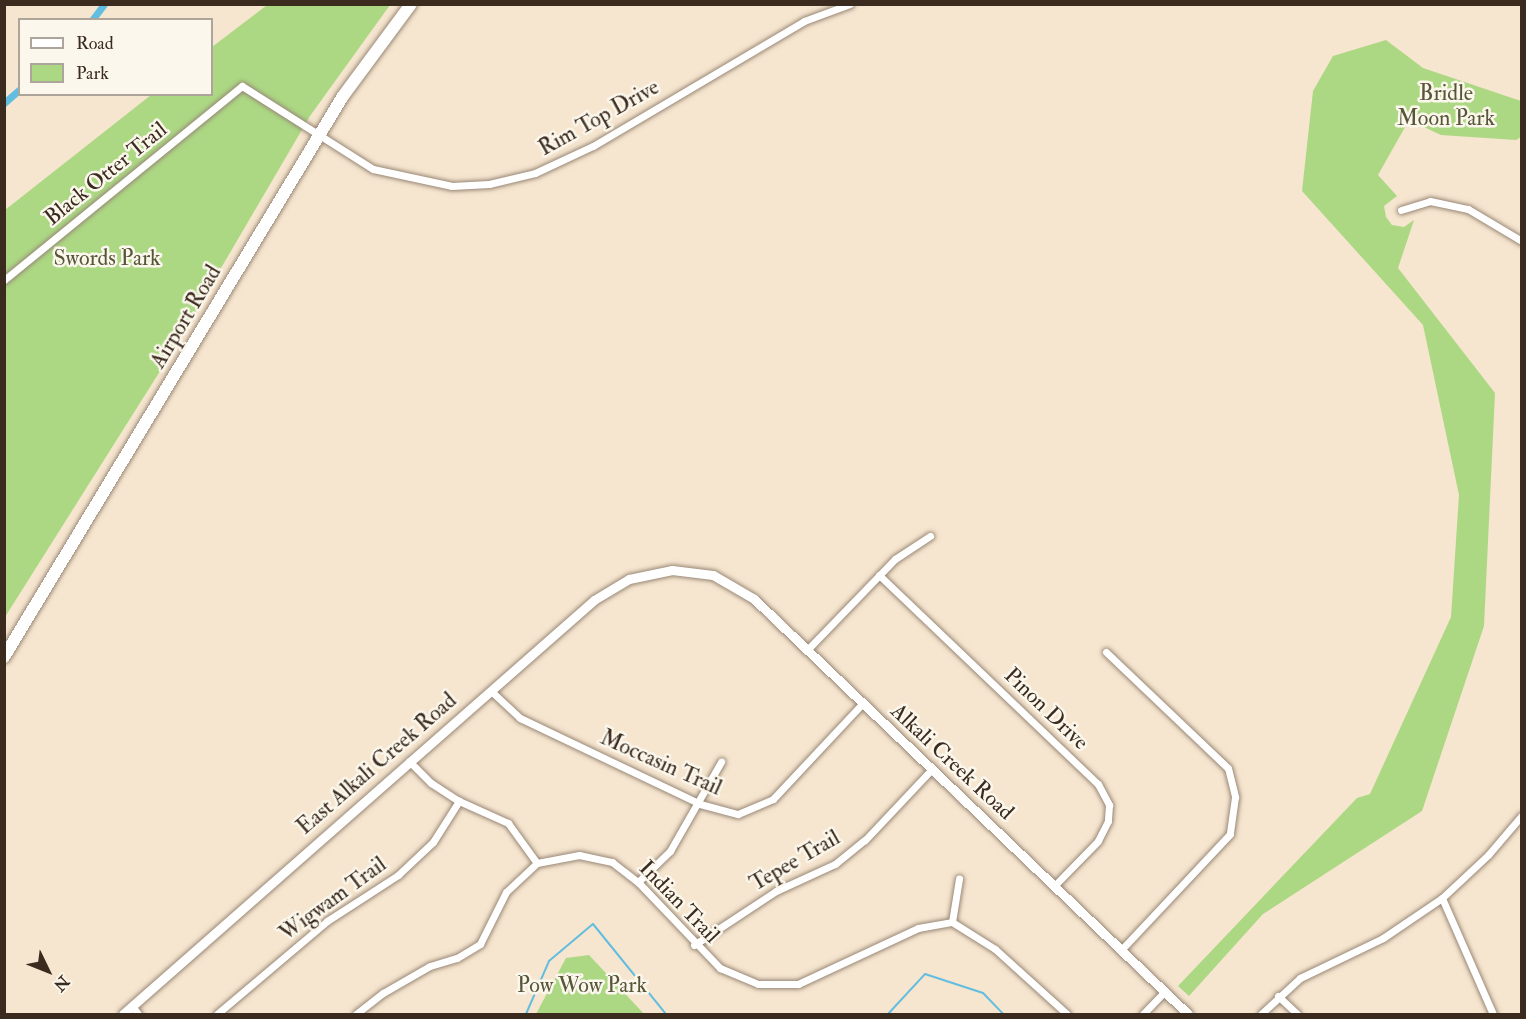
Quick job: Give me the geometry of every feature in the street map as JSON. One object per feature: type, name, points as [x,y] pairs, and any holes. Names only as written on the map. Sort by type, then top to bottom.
[{"type":"highway","name":"Airport Road","points":[[4,657],[343,96],[411,4]]},
{"type":"street","name":"Rim Top Drive","points":[[318,137],[373,169],[452,186],[489,184],[535,173],[593,146],[804,21],[850,4]]},
{"type":"street","name":"Black Otter Trail","points":[[4,280],[242,86],[318,137]]},
{"type":"street","points":[[1401,210],[1430,201],[1468,209],[1521,241]]},
{"type":"street","points":[[808,649],[879,575],[930,536]]},
{"type":"street","name":"Alkali Creek Road","points":[[672,570],[713,575],[734,585],[808,649],[930,771],[1055,885],[1188,1014]]},
{"type":"street","name":"East Alkali Creek Road","points":[[123,1014],[135,1011],[409,761],[614,586],[645,574],[672,570]]},
{"type":"street","name":"Pinon Drive","points":[[879,575],[1098,784],[1109,805],[1108,821],[1098,841],[1055,885]]},
{"type":"street","points":[[1106,652],[1228,768],[1235,797],[1230,834],[1120,950]]},
{"type":"street","name":"Moccasin Trail","points":[[491,691],[520,718],[700,804],[738,814],[773,799],[862,704]]},
{"type":"street","points":[[356,1014],[383,993],[430,966],[457,958],[480,944],[506,892],[537,863],[508,823],[459,801],[431,783],[409,761]]},
{"type":"street","points":[[638,882],[670,851],[700,804],[721,762]]},
{"type":"street","name":"Tepee Trail","points":[[693,945],[776,891],[835,864],[865,840],[930,771]]},
{"type":"street","name":"Wigwam Trail","points":[[218,1014],[327,921],[398,875],[433,842],[459,801]]},
{"type":"street","points":[[1261,1014],[1300,978],[1383,938],[1442,898],[1488,855],[1521,815]]},
{"type":"street","name":"Indian Trail","points":[[537,863],[579,855],[612,862],[638,882],[693,945],[720,968],[758,984],[798,984],[918,928],[952,922]]},
{"type":"street","points":[[959,879],[952,922],[995,949],[1067,1014]]},
{"type":"street","points":[[1442,898],[1492,1013],[1484,1014]]},
{"type":"street","points":[[1143,1014],[1164,992]]},
{"type":"street","points":[[1278,996],[1297,1014]]},
{"type":"green space","name":"Swords Park","points":[[267,5],[390,5],[310,116],[169,357],[5,617],[5,210],[150,96],[213,96],[213,46]]},
{"type":"green space","name":"Bridle Moon Park","points":[[1386,40],[1423,68],[1521,101],[1521,137],[1516,140],[1441,135],[1409,120],[1378,175],[1397,196],[1384,206],[1386,217],[1392,225],[1404,227],[1414,220],[1398,268],[1495,393],[1484,626],[1422,811],[1263,914],[1189,996],[1178,986],[1357,798],[1370,794],[1451,617],[1459,495],[1423,325],[1302,191],[1313,91],[1333,56]]},
{"type":"green space","name":"Pow Wow Park","points":[[589,955],[644,1014],[536,1014],[566,958]]},
{"type":"waterway","points":[[94,18],[104,4]]},
{"type":"waterway","points":[[4,103],[18,91]]},
{"type":"waterway","points":[[526,1014],[549,961],[593,924],[666,1014]]},
{"type":"waterway","points":[[888,1014],[925,974],[983,993],[1003,1014]]}]
